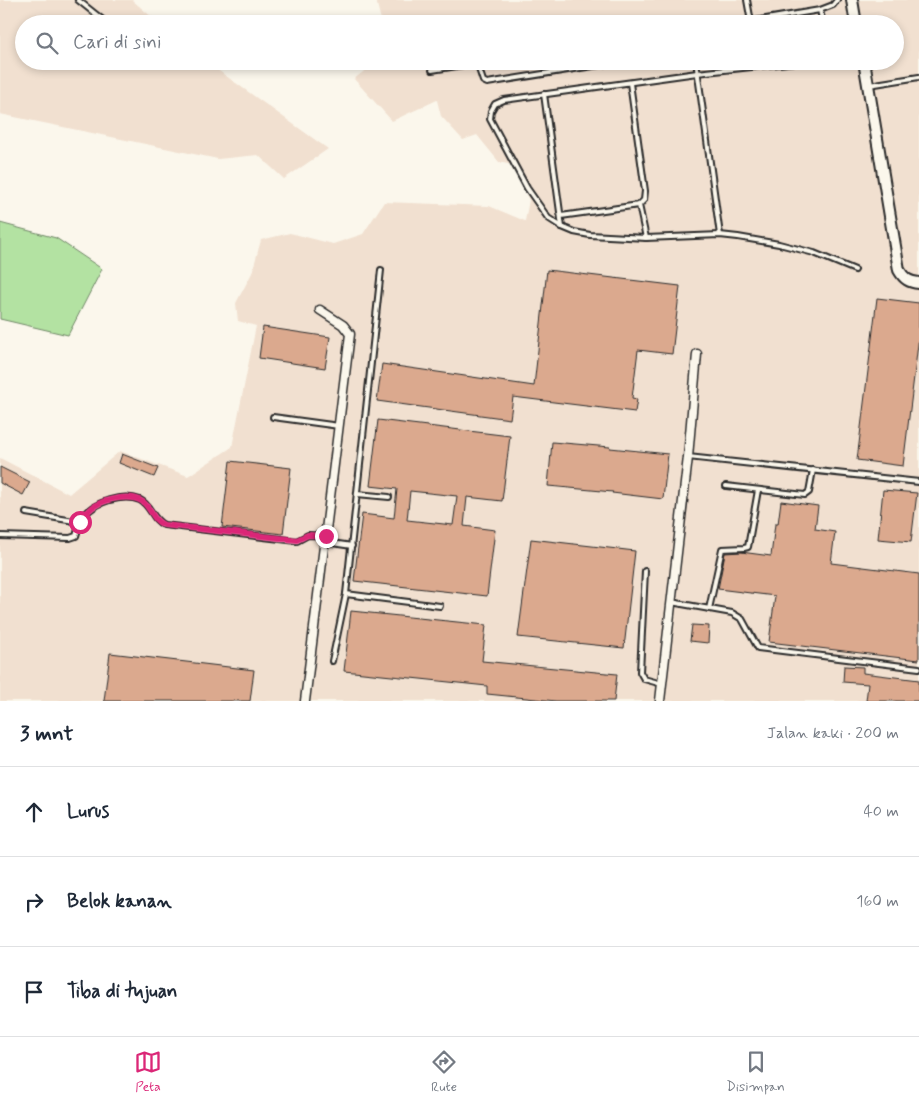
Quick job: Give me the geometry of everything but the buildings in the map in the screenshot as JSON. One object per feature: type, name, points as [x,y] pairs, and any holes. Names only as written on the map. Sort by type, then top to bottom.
[{"type":"street","points":[[852,0],[853,15]]},
{"type":"street","points":[[866,70],[899,270],[907,280],[919,283]]},
{"type":"street","points":[[305,701],[350,334],[343,325],[320,310]]},
{"type":"street","points":[[660,701],[688,457],[697,354]]},
{"type":"lane","points":[[78,0],[97,15]]},
{"type":"lane","points":[[747,0],[750,15]]},
{"type":"lane","points":[[791,15],[820,10],[833,5],[837,0]]},
{"type":"lane","points":[[820,10],[821,15]]},
{"type":"lane","points":[[479,70],[483,81],[487,83],[568,70]]},
{"type":"lane","points":[[697,70],[720,235]]},
{"type":"lane","points":[[730,70],[504,100],[495,104],[491,111],[490,119],[527,188],[548,218],[574,232],[646,238],[720,235],[779,244],[814,253],[855,270]]},
{"type":"lane","points":[[869,85],[919,77]]},
{"type":"lane","points":[[561,216],[639,205],[644,200],[646,191],[630,83]]},
{"type":"lane","points":[[544,94],[562,227]]},
{"type":"lane","points":[[639,205],[646,238]]},
{"type":"lane","points":[[332,661],[346,594],[381,270]]},
{"type":"lane","points":[[273,417],[339,426]]},
{"type":"lane","points":[[688,457],[919,482]]},
{"type":"lane","points":[[726,486],[805,495],[809,492],[813,470]]},
{"type":"lane","points":[[709,609],[722,549],[744,548],[748,546],[758,490]]},
{"type":"lane","points":[[357,494],[389,497]]},
{"type":"lane","points":[[0,536],[70,538],[76,536],[80,522],[94,506],[120,498],[141,501],[154,519],[164,525],[297,540],[308,535],[352,546]]},
{"type":"lane","points":[[26,512],[80,522]]},
{"type":"lane","points":[[645,571],[640,672],[644,679],[662,684]]},
{"type":"lane","points":[[346,594],[440,606]]},
{"type":"lane","points":[[671,602],[732,613],[742,620],[758,648],[919,668]]},
{"type":"shaded area","points":[[0,0],[132,0],[150,15],[15,15],[15,70],[218,70],[328,149],[284,179],[258,155],[218,159],[0,114]]},
{"type":"shaded area","points":[[376,0],[919,0],[919,701],[0,701],[0,458],[69,494],[120,451],[188,476],[232,447],[256,326],[238,321],[236,303],[252,273],[261,240],[290,233],[333,244],[363,234],[384,202],[489,206],[525,221],[529,200],[512,165],[499,162],[477,135],[463,140],[441,116],[437,100],[392,121],[354,79],[366,70],[904,70],[904,15],[380,15]]},
{"type":"green space","points":[[0,223],[56,238],[102,269],[68,335],[0,319]]},
{"type":"route","points":[[80,522],[94,506],[120,498],[141,501],[154,519],[164,525],[220,533],[297,540],[308,535],[326,536]]}]
